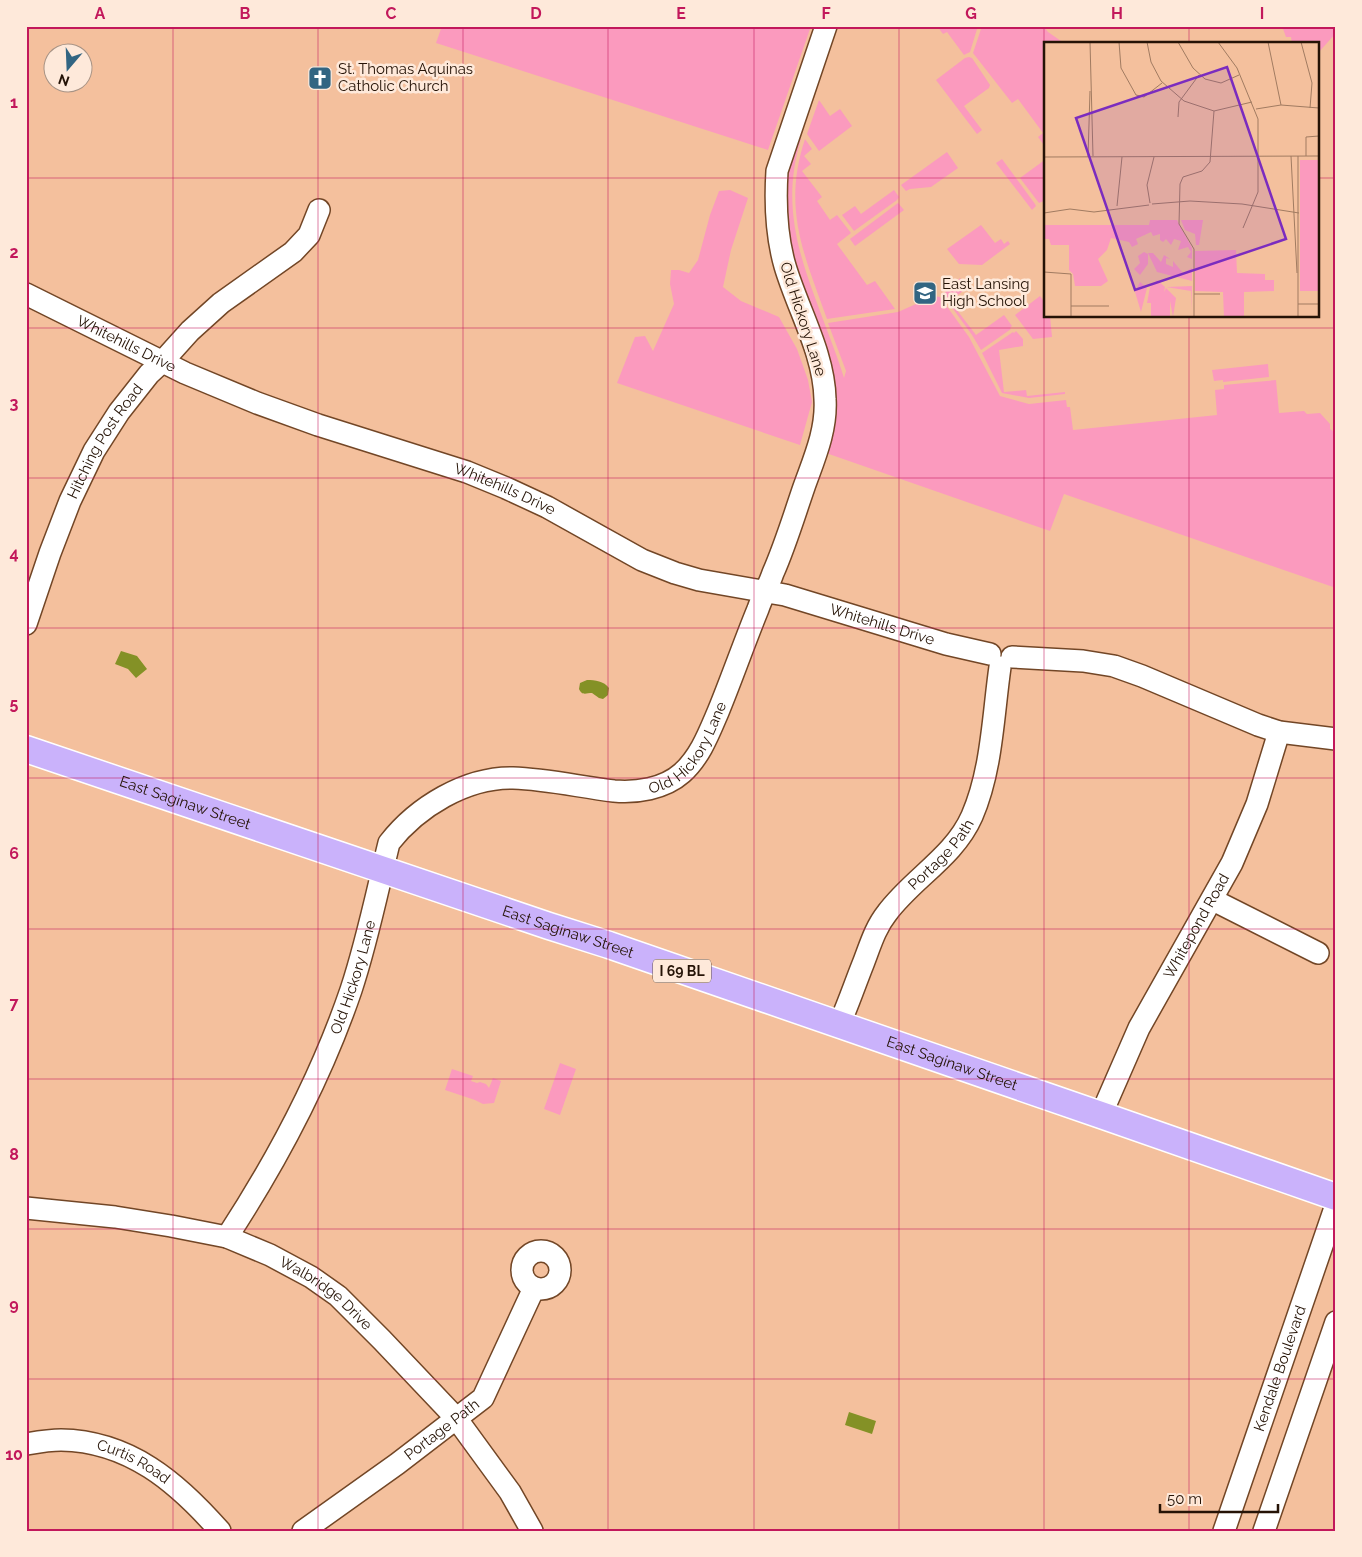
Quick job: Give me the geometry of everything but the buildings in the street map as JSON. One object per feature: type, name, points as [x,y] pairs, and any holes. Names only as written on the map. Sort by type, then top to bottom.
[{"type":"main road","name":"East Saginaw Street","points":[[26,749],[1102,1114],[1336,1197]]},
{"type":"street","name":"Old Hickory Lane","points":[[227,1237],[276,1158],[317,1076],[351,990],[364,946],[389,843],[398,831],[440,799],[467,787],[491,780],[512,778],[624,792],[660,786],[681,774],[695,758],[708,736],[777,564],[818,449],[825,417],[826,401],[822,370],[785,266],[777,227],[776,207],[777,171],[826,26]]},
{"type":"street","name":"Hitching Post Road","points":[[26,624],[70,502],[94,451],[119,412],[149,374],[190,331],[220,304],[293,252],[309,235],[319,210]]},
{"type":"street","name":"Whitehills Drive","points":[[26,294],[185,373],[257,403],[318,425],[467,472],[506,488],[547,507],[642,560],[675,574],[785,595],[1001,659],[1083,661],[1114,666],[1279,732],[1336,739]]},
{"type":"street","name":"Portage Path","points":[[839,1025],[875,933],[886,913],[902,894],[947,854],[961,836],[972,816],[981,789],[989,751],[1001,659]]},
{"type":"street","name":"Whitepond Road","points":[[1102,1114],[1140,1028],[1232,863],[1257,804],[1279,732]]},
{"type":"street","points":[[1213,900],[1318,953]]},
{"type":"street","name":"Kendale Boulevard","points":[[1224,1531],[1336,1205]]},
{"type":"street","name":"Walbridge Drive","points":[[26,1208],[115,1217],[227,1237],[270,1255],[311,1277],[338,1296],[456,1418],[510,1492],[532,1531]]},
{"type":"street","name":"Portage Path","points":[[303,1531],[397,1464],[483,1398],[534,1288]]},
{"type":"street","points":[[1264,1531],[1336,1322]]},
{"type":"street","name":"Curtis Road","points":[[26,1444],[60,1440],[95,1443],[116,1450],[136,1459],[164,1477],[183,1492],[220,1531]]},
{"type":"shaded area","points":[[442,26],[811,26],[768,150],[436,43]]},
{"type":"shaded area","points":[[937,26],[978,26],[970,52],[964,55],[947,32],[943,34]]},
{"type":"shaded area","points":[[982,26],[1043,26],[1061,41],[1044,42],[1044,145],[1038,137],[1043,133],[1018,99],[1012,103],[973,53]]},
{"type":"shaded area","points":[[1282,26],[1336,26],[1336,33],[1320,51],[1320,42],[1292,42],[1291,37],[1286,37]]},
{"type":"shaded area","points":[[969,57],[972,58],[990,85],[989,88],[964,106],[982,130],[977,134],[936,80]]},
{"type":"shaded area","points":[[819,100],[830,116],[840,109],[852,126],[819,151],[807,134]]},
{"type":"shaded area","points":[[798,138],[801,139],[792,192],[793,217],[804,264],[844,378],[846,371],[828,323],[898,312],[934,296],[940,297],[969,337],[1000,396],[1029,404],[1066,400],[1067,407],[1070,407],[1073,430],[1217,415],[1215,390],[1224,389],[1224,385],[1276,380],[1279,413],[1304,411],[1307,414],[1320,413],[1330,424],[1330,429],[1336,433],[1336,588],[1064,494],[1050,531],[826,453],[833,416],[835,381],[829,358],[796,269],[786,235],[786,183],[788,169]]},
{"type":"shaded area","points":[[805,139],[812,149],[804,156],[811,164],[802,171],[822,197],[817,201],[830,220],[837,215],[851,233],[837,244],[867,285],[875,281],[895,309],[827,319],[804,252],[796,210],[798,164]]},
{"type":"shaded area","points":[[947,152],[958,168],[931,187],[906,191],[901,185]]},
{"type":"shaded area","points":[[1002,159],[1035,204],[1036,206],[1032,210],[996,163]]},
{"type":"shaded area","points":[[1044,160],[1044,201],[1039,203],[1020,178]]},
{"type":"shaded area","points":[[730,190],[748,198],[731,250],[723,287],[741,301],[779,317],[797,349],[808,380],[812,402],[800,445],[617,383],[635,337],[645,336],[653,351],[674,304],[670,284],[671,270],[689,273],[698,260],[710,215],[719,191]]},
{"type":"shaded area","points":[[894,190],[899,197],[897,200],[854,231],[842,215],[855,206],[861,214]]},
{"type":"shaded area","points":[[898,203],[904,210],[855,246],[850,239]]},
{"type":"shaded area","points":[[981,225],[995,243],[1001,239],[1004,244],[1008,241],[1010,244],[982,265],[959,264],[947,249]]},
{"type":"shaded area","points":[[960,278],[968,287],[950,301],[976,335],[1004,315],[1012,326],[1011,329],[981,350],[943,295],[956,279]]},
{"type":"shaded area","points":[[1040,296],[1044,301],[1044,318],[1050,318],[1052,337],[1033,339],[1015,315]]},
{"type":"shaded area","points":[[1016,331],[1023,339],[1023,346],[999,350],[1004,392],[1026,390],[1027,396],[1065,392],[1065,394],[1029,398],[1002,393],[982,353]]},
{"type":"shaded area","points":[[1268,364],[1269,377],[1223,382],[1223,380],[1214,381],[1212,370]]},
{"type":"shaded area","points":[[121,651],[137,656],[147,669],[136,678],[128,669],[115,664]]},
{"type":"shaded area","points":[[587,680],[605,684],[609,688],[608,695],[603,699],[592,693],[581,693],[579,689],[580,683]]},
{"type":"shaded area","points":[[560,1063],[576,1069],[560,1115],[544,1109]]},
{"type":"shaded area","points":[[452,1069],[473,1076],[471,1081],[486,1084],[489,1088],[493,1078],[501,1081],[494,1103],[483,1104],[445,1090]]},
{"type":"shaded area","points":[[849,1412],[876,1421],[872,1434],[845,1425]]},
{"type":"place","name":"St. Thomas Aquinas Catholic Church","points":[[320,78]]},
{"type":"place","name":"East Lansing High School","points":[[925,293]]}]
